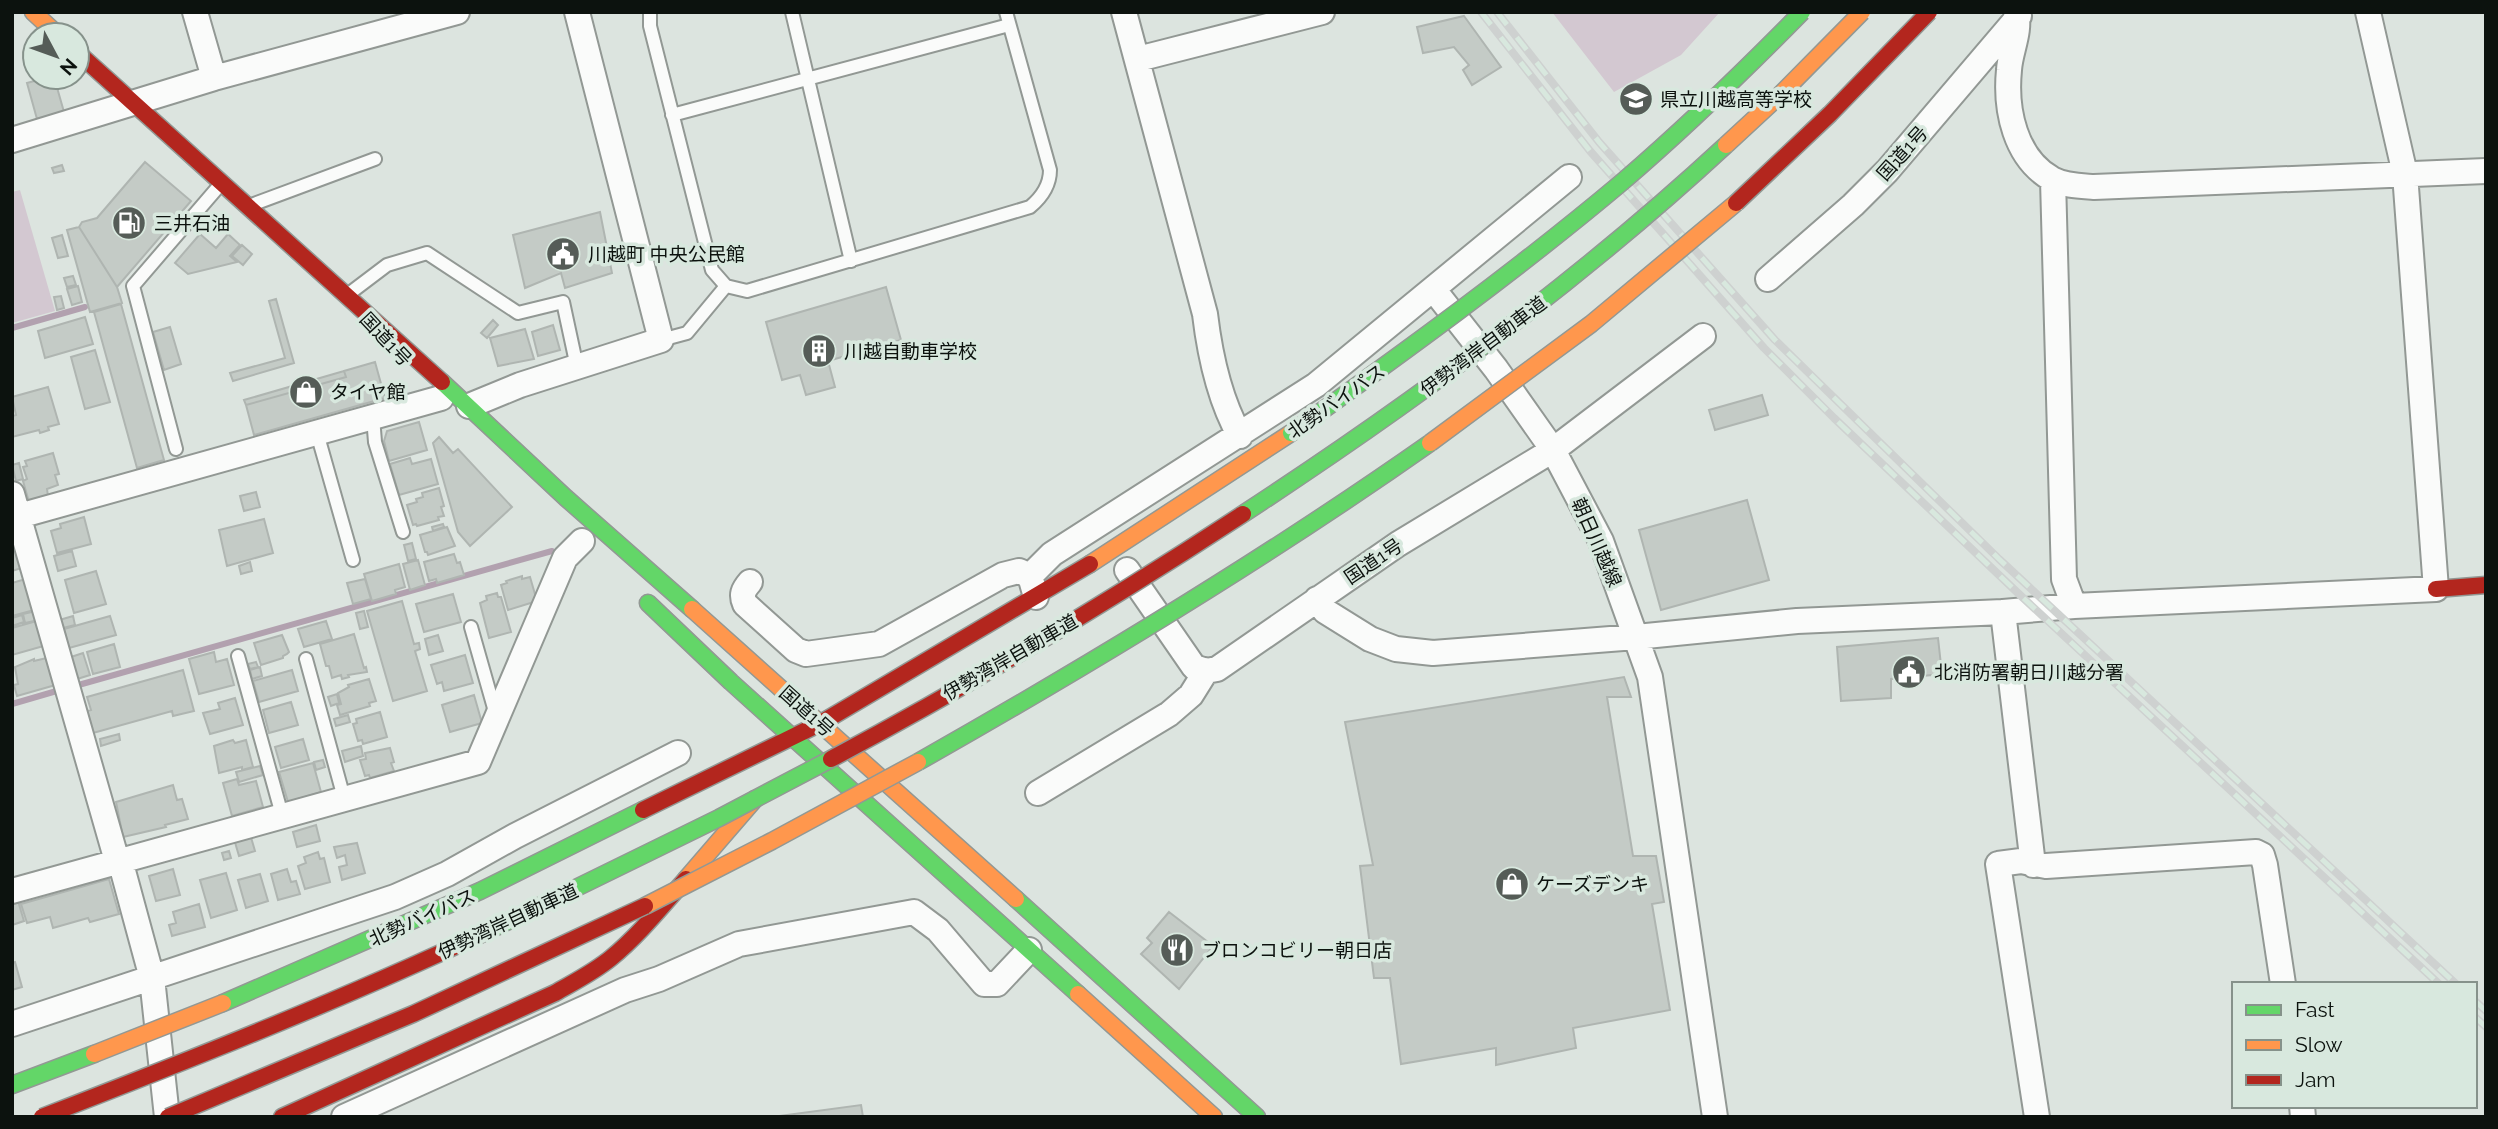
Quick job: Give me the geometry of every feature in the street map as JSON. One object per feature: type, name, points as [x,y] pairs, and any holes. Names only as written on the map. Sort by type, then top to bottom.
[{"type":"main road","name":"北勢バイパス","points":[[282,1117],[555,993],[611,958],[645,926],[793,751],[821,723],[1033,587],[1114,550],[1291,433],[1403,354],[1527,262],[1613,190],[1704,109],[1802,12]]},
{"type":"main road","name":"伊勢湾岸自動車道","points":[[42,1117],[247,1037],[390,977],[543,906],[731,812],[1040,641],[1292,482],[1412,400],[1519,320],[1624,237],[1722,152],[1863,12]]},
{"type":"main road","points":[[167,1117],[412,1016],[746,855],[961,738],[1201,595],[1438,438],[1552,355],[1656,272],[1757,185],[1852,93],[1929,12]]},
{"type":"main road","name":"国道1号","points":[[91,65],[469,406],[566,498],[821,723],[1257,1117]]},
{"type":"main road","name":"国道1号","points":[[351,301],[441,398],[518,475]]},
{"type":"main road","points":[[2437,589],[2486,585]]},
{"type":"main road","name":"国道1号","points":[[631,588],[731,682],[793,751],[1029,950],[1214,1117]]},
{"type":"main road","points":[[731,682],[741,711]]},
{"type":"main road","points":[[716,775],[736,750]]},
{"type":"main road","name":"北勢バイパス","points":[[12,1085],[223,1003],[431,913],[716,775],[793,751]]},
{"type":"street","points":[[195,12],[214,78]]},
{"type":"street","points":[[12,140],[214,78],[457,12]]},
{"type":"street","points":[[469,406],[520,385],[661,340],[577,12]]},
{"type":"street","points":[[1124,12],[1205,314],[1209,348],[1226,407],[1240,436]]},
{"type":"street","points":[[1138,60],[1322,12]]},
{"type":"street","points":[[1317,599],[1325,611],[1370,639],[1396,649],[1433,653],[1797,621],[2437,589],[2405,174],[2368,12]]},
{"type":"street","points":[[2018,14],[2007,99],[2011,123],[2035,166],[2053,180],[2075,186],[2094,187],[2486,171]]},
{"type":"street","name":"国道1号","points":[[1768,279],[1853,205],[1887,171],[2018,14]]},
{"type":"street","points":[[750,582],[744,589],[742,598],[745,604],[796,650],[806,654],[879,644],[1003,575],[1019,571],[1033,587],[1052,554],[1316,385],[1569,177]]},
{"type":"street","points":[[2053,180],[2064,579],[2074,606]]},
{"type":"street","points":[[1434,290],[1496,369],[1553,450]]},
{"type":"street","name":"国道1号","points":[[1038,793],[1169,714],[1191,695],[1206,671],[1228,663],[1398,544],[1553,450],[1703,336]]},
{"type":"street","points":[[167,1117],[152,978],[14,509],[317,433],[441,398]]},
{"type":"street","name":"朝日川越線","points":[[1553,450],[1601,541],[1650,677],[1715,1117]]},
{"type":"street","points":[[12,891],[478,762],[565,558],[582,541]]},
{"type":"street","points":[[1114,550],[1186,658],[1194,667],[1206,671]]},
{"type":"street","points":[[2003,612],[2033,865]]},
{"type":"street","points":[[12,1024],[395,897],[447,874],[678,752]]},
{"type":"street","points":[[556,816],[571,846]]},
{"type":"street","points":[[2037,1117],[1998,864],[2021,861],[2046,866],[2256,852],[2262,855],[2265,865],[2283,982]]},
{"type":"street","points":[[344,1117],[625,990],[659,979],[739,944],[914,912],[938,930],[984,984],[997,984],[1029,950]]},
{"type":"street","points":[[611,958],[625,990]]},
{"type":"lane","points":[[650,12],[650,26],[672,115],[712,270],[726,286],[747,291],[1030,206],[1042,195],[1050,177],[1007,19],[809,80],[672,115]]},
{"type":"lane","points":[[792,12],[851,261]]},
{"type":"lane","points":[[247,206],[375,159]]},
{"type":"lane","points":[[176,449],[133,286],[222,183]]},
{"type":"lane","points":[[351,301],[387,265],[427,253],[518,313],[563,302],[578,367]]},
{"type":"lane","points":[[661,340],[687,333],[726,286]]},
{"type":"lane","points":[[373,417],[375,442],[402,531]]},
{"type":"lane","points":[[317,433],[353,560]]},
{"type":"lane","points":[[471,627],[497,719]]},
{"type":"lane","points":[[238,656],[282,815]]},
{"type":"lane","points":[[306,659],[344,798]]},
{"type":"shaded area","points":[[1552,12],[1720,12],[1681,55],[1614,92]]},
{"type":"shaded area","points":[[20,190],[55,311],[12,323],[12,192]]},
{"type":"building","points":[[1464,16],[1501,67],[1472,85],[1463,70],[1469,65],[1454,47],[1423,53],[1417,27]]},
{"type":"building","points":[[29,91],[58,91],[64,112],[37,119]]},
{"type":"building","points":[[145,162],[191,201],[117,287],[79,227],[82,222],[97,218]]},
{"type":"building","points":[[62,165],[64,171],[54,173],[52,168]]},
{"type":"building","name":"川越町 中央公民館","points":[[600,212],[612,273],[565,288],[561,273],[525,288],[513,235]]},
{"type":"building","points":[[79,227],[117,287],[122,303],[90,312],[67,230]]},
{"type":"building","points":[[200,234],[216,248],[228,234],[240,245],[230,256],[237,262],[188,274],[175,263]]},
{"type":"building","points":[[62,235],[68,256],[58,258],[52,238]]},
{"type":"building","points":[[242,245],[252,254],[243,265],[232,256]]},
{"type":"building","points":[[73,276],[76,285],[67,287],[64,278]]},
{"type":"building","points":[[78,286],[82,302],[72,305],[67,289]]},
{"type":"building","name":"川越自動車学校","points":[[886,287],[901,340],[828,361],[835,387],[806,395],[800,375],[782,380],[766,322]]},
{"type":"building","points":[[61,296],[64,308],[57,310],[54,297]]},
{"type":"building","points":[[276,299],[294,363],[233,381],[230,373],[285,358],[269,301]]},
{"type":"building","points":[[121,304],[164,460],[137,468],[94,312]]},
{"type":"building","points":[[85,317],[93,344],[45,358],[38,331]]},
{"type":"building","points":[[493,320],[498,325],[487,338],[481,333]]},
{"type":"building","points":[[553,325],[560,350],[538,356],[532,332]]},
{"type":"building","points":[[170,327],[181,364],[164,370],[153,332]]},
{"type":"building","points":[[525,329],[534,359],[498,366],[490,338]]},
{"type":"building","points":[[95,350],[110,402],[85,409],[71,357]]},
{"type":"building","points":[[375,362],[385,398],[254,435],[246,405],[346,377],[344,371]]},
{"type":"building","points":[[344,371],[346,377],[246,405],[244,400]]},
{"type":"building","points":[[48,387],[59,424],[40,433],[39,430],[12,437],[12,416],[16,415],[12,397]]},
{"type":"building","points":[[1762,395],[1768,415],[1715,430],[1709,410]]},
{"type":"building","points":[[419,422],[427,450],[389,461],[384,441],[387,431]]},
{"type":"building","points":[[439,437],[453,453],[458,449],[512,507],[470,546],[458,532],[433,443]]},
{"type":"building","points":[[53,453],[59,474],[55,475],[58,485],[47,489],[48,496],[29,502],[23,481],[27,479],[23,467],[27,466],[25,461]]},
{"type":"building","points":[[410,458],[412,464],[431,459],[438,484],[399,495],[390,464]]},
{"type":"building","points":[[19,463],[23,479],[16,481],[12,465]]},
{"type":"building","points":[[439,488],[444,516],[438,517],[439,520],[413,525],[407,505],[417,502],[416,499],[423,497],[422,493]]},
{"type":"building","points":[[256,492],[260,507],[244,511],[240,496]]},
{"type":"building","points":[[1747,500],[1769,580],[1661,610],[1639,530]]},
{"type":"building","points":[[84,517],[91,544],[57,553],[51,531],[61,528],[60,524]]},
{"type":"building","points":[[264,519],[273,553],[227,566],[219,530]]},
{"type":"building","points":[[443,524],[444,527],[433,531],[432,527]]},
{"type":"building","points":[[447,527],[455,546],[428,555],[420,535]]},
{"type":"building","points":[[18,542],[25,567],[12,571],[12,544]]},
{"type":"building","points":[[412,543],[416,559],[408,561],[404,545]]},
{"type":"building","points":[[72,551],[76,566],[58,571],[54,556]]},
{"type":"building","points":[[454,554],[464,575],[437,583],[436,579],[429,581],[424,562]]},
{"type":"building","points":[[418,560],[425,585],[410,590],[403,564]]},
{"type":"building","points":[[250,562],[252,571],[241,574],[239,566]]},
{"type":"building","points":[[399,564],[405,587],[395,590],[396,594],[372,601],[364,574]]},
{"type":"building","points":[[96,571],[106,604],[74,613],[65,580]]},
{"type":"building","points":[[522,576],[522,579],[530,577],[537,601],[508,610],[501,585]]},
{"type":"building","points":[[29,578],[38,609],[12,616],[12,583]]},
{"type":"building","points":[[365,579],[371,599],[353,604],[347,583]]},
{"type":"building","points":[[497,593],[498,597],[501,597],[511,632],[489,638],[480,603],[487,600],[486,596]]},
{"type":"building","points":[[453,594],[461,622],[424,632],[416,604]]},
{"type":"building","points":[[402,601],[414,644],[419,643],[420,649],[415,651],[427,691],[393,701],[367,611]]},
{"type":"building","points":[[36,611],[39,620],[25,623],[23,614]]},
{"type":"building","points":[[364,611],[368,627],[360,629],[356,613]]},
{"type":"building","points":[[22,615],[24,622],[12,626],[12,618]]},
{"type":"building","points":[[73,616],[75,625],[59,629],[56,621]]},
{"type":"building","points":[[110,616],[116,635],[69,648],[64,629]]},
{"type":"building","points":[[40,620],[47,645],[12,655],[12,628]]},
{"type":"building","points":[[326,621],[332,639],[304,647],[298,629]]},
{"type":"building","points":[[354,634],[367,672],[348,675],[349,677],[342,679],[341,675],[332,678],[320,644]]},
{"type":"building","points":[[282,635],[289,652],[283,658],[261,665],[254,643]]},
{"type":"building","points":[[438,635],[443,651],[429,655],[425,639]]},
{"type":"building","points":[[1938,638],[1942,674],[1891,679],[1891,698],[1841,701],[1837,647]]},
{"type":"building","points":[[114,644],[120,667],[93,674],[87,652]]},
{"type":"building","points":[[214,652],[216,662],[227,659],[234,685],[199,694],[189,659]]},
{"type":"building","points":[[83,653],[90,675],[74,680],[68,658]]},
{"type":"building","points":[[465,655],[473,683],[444,691],[442,682],[437,684],[431,665]]},
{"type":"building","points":[[51,657],[59,684],[17,696],[14,685],[18,684],[15,667],[34,659]]},
{"type":"building","points":[[256,662],[258,667],[250,669],[248,664]]},
{"type":"building","points":[[260,667],[262,676],[252,679],[250,670]]},
{"type":"building","points":[[183,670],[194,711],[173,716],[172,711],[93,733],[87,711],[91,710],[87,697]]},
{"type":"building","points":[[292,670],[298,691],[259,702],[253,681]]},
{"type":"building","name":"ケーズデンキ","points":[[1624,677],[1631,697],[1607,697],[1633,856],[1656,856],[1664,902],[1652,904],[1670,1010],[1573,1028],[1576,1048],[1496,1065],[1496,1048],[1401,1064],[1390,978],[1374,978],[1360,866],[1373,865],[1345,722]]},
{"type":"building","points":[[369,679],[376,701],[369,703],[370,706],[340,715],[338,693],[349,687],[348,685]]},
{"type":"building","points":[[337,694],[339,703],[331,706],[328,697]]},
{"type":"building","points":[[474,695],[482,723],[450,732],[442,705]]},
{"type":"building","points":[[235,698],[243,725],[210,734],[203,713],[220,709],[218,703]]},
{"type":"building","points":[[291,702],[298,725],[269,733],[263,710]]},
{"type":"building","points":[[380,712],[387,737],[363,744],[362,740],[358,741],[353,724],[357,723],[356,719]]},
{"type":"building","points":[[348,715],[350,722],[336,726],[334,719]]},
{"type":"building","points":[[119,734],[120,740],[101,746],[100,739]]},
{"type":"building","points":[[303,739],[309,760],[281,768],[275,747]]},
{"type":"building","points":[[233,740],[235,743],[246,740],[253,767],[219,773],[214,746]]},
{"type":"building","points":[[361,746],[363,756],[345,762],[342,751]]},
{"type":"building","points":[[390,748],[394,771],[370,778],[369,775],[365,776],[360,760],[366,759],[365,753]]},
{"type":"building","points":[[323,760],[325,767],[316,770],[314,762]]},
{"type":"building","points":[[313,763],[321,792],[288,802],[279,772]]},
{"type":"building","points":[[260,766],[263,775],[239,782],[236,772]]},
{"type":"building","points":[[237,779],[239,785],[256,781],[263,807],[232,816],[223,783]]},
{"type":"building","points":[[173,785],[177,800],[182,799],[188,819],[123,837],[116,802]]},
{"type":"building","points":[[316,825],[320,841],[297,847],[293,832]]},
{"type":"building","points":[[250,834],[255,851],[239,856],[234,839]]},
{"type":"building","points":[[357,843],[365,873],[342,880],[339,867],[347,865],[345,855],[337,858],[334,847]]},
{"type":"building","points":[[229,851],[231,858],[224,860],[222,853]]},
{"type":"building","points":[[318,852],[320,859],[324,858],[330,882],[305,889],[298,866],[306,863],[304,857]]},
{"type":"building","points":[[173,869],[180,895],[156,901],[149,876]]},
{"type":"building","points":[[287,869],[291,882],[296,881],[300,894],[278,900],[271,874]]},
{"type":"building","points":[[226,873],[237,910],[211,918],[200,880]]},
{"type":"building","points":[[260,874],[268,901],[246,908],[238,880]]},
{"type":"building","points":[[109,879],[119,914],[90,922],[88,918],[53,928],[50,917],[27,923],[21,904]]},
{"type":"building","points":[[18,901],[24,921],[12,925],[12,903]]},
{"type":"building","points":[[199,904],[205,927],[172,936],[169,925],[176,923],[173,912]]},
{"type":"building","name":"ブロンコビリー朝日店","points":[[1169,912],[1213,946],[1179,989],[1141,954],[1152,943],[1147,938]]},
{"type":"building","points":[[15,962],[22,987],[12,990],[12,963]]},
{"type":"building","points":[[861,1105],[863,1117],[772,1117]]},
{"type":"waterway","points":[[12,328],[85,307]]},
{"type":"waterway","points":[[75,686],[552,551]]},
{"type":"waterway","points":[[12,704],[60,690]]},
{"type":"railway","points":[[1481,12],[1590,151],[1764,348],[2020,595],[2437,982]]},
{"type":"railway","points":[[1497,12],[1599,142],[1775,340],[1999,559],[2454,982]]},
{"type":"railway","points":[[2477,1003],[2486,1011]]},
{"type":"railway","points":[[2477,1019],[2486,1027]]},
{"type":"traffic: fast","points":[[1291,433],[1458,311],[1581,216],[1691,121],[1802,12]]},
{"type":"traffic: fast","points":[[1243,514],[1369,429],[1492,340],[1612,245],[1726,145]]},
{"type":"traffic: fast","points":[[442,382],[566,498],[692,609]]},
{"type":"traffic: fast","points":[[918,762],[1178,609],[1305,528],[1430,443]]},
{"type":"traffic: fast","points":[[648,603],[731,682],[1078,994]]},
{"type":"traffic: fast","points":[[486,932],[719,818],[831,759]]},
{"type":"traffic: fast","points":[[223,1003],[480,891],[643,810]]},
{"type":"traffic: fast","points":[[1016,899],[1257,1117]]},
{"type":"traffic: fast","points":[[12,1085],[94,1054]]},
{"type":"traffic: slow","points":[[33,12],[43,21]]},
{"type":"traffic: slow","points":[[1726,145],[1862,12]]},
{"type":"traffic: slow","points":[[1430,443],[1591,324],[1736,203]]},
{"type":"traffic: slow","points":[[1090,564],[1291,433]]},
{"type":"traffic: slow","points":[[692,609],[1016,899]]},
{"type":"traffic: slow","points":[[645,906],[918,762]]},
{"type":"traffic: slow","points":[[686,879],[755,799]]},
{"type":"traffic: slow","points":[[1078,994],[1214,1117]]},
{"type":"traffic: slow","points":[[94,1054],[223,1003]]},
{"type":"traffic: jam","points":[[1736,203],[1830,114],[1929,12]]},
{"type":"traffic: jam","points":[[91,65],[442,382]]},
{"type":"traffic: jam","points":[[831,759],[1040,641],[1243,514]]},
{"type":"traffic: jam","points":[[643,810],[821,723],[1090,564]]},
{"type":"traffic: jam","points":[[2436,589],[2486,585]]},
{"type":"traffic: jam","points":[[282,1117],[555,993],[584,977],[631,940],[686,879]]},
{"type":"traffic: jam","points":[[168,1117],[413,1014],[645,906]]},
{"type":"traffic: jam","points":[[42,1117],[266,1028],[486,932]]},
{"type":"place","name":"県立川越高等学校","points":[[1636,99]]},
{"type":"place","name":"三井石油","points":[[129,223]]},
{"type":"place","name":"川越町 中央公民館","points":[[563,254]]},
{"type":"place","name":"川越自動車学校","points":[[819,351]]},
{"type":"place","name":"タイヤ館","points":[[306,392]]},
{"type":"place","name":"北消防署朝日川越分署","points":[[1909,672]]},
{"type":"place","name":"ケーズデンキ","points":[[1512,884]]},
{"type":"place","name":"ブロンコビリー朝日店","points":[[1177,950]]}]
